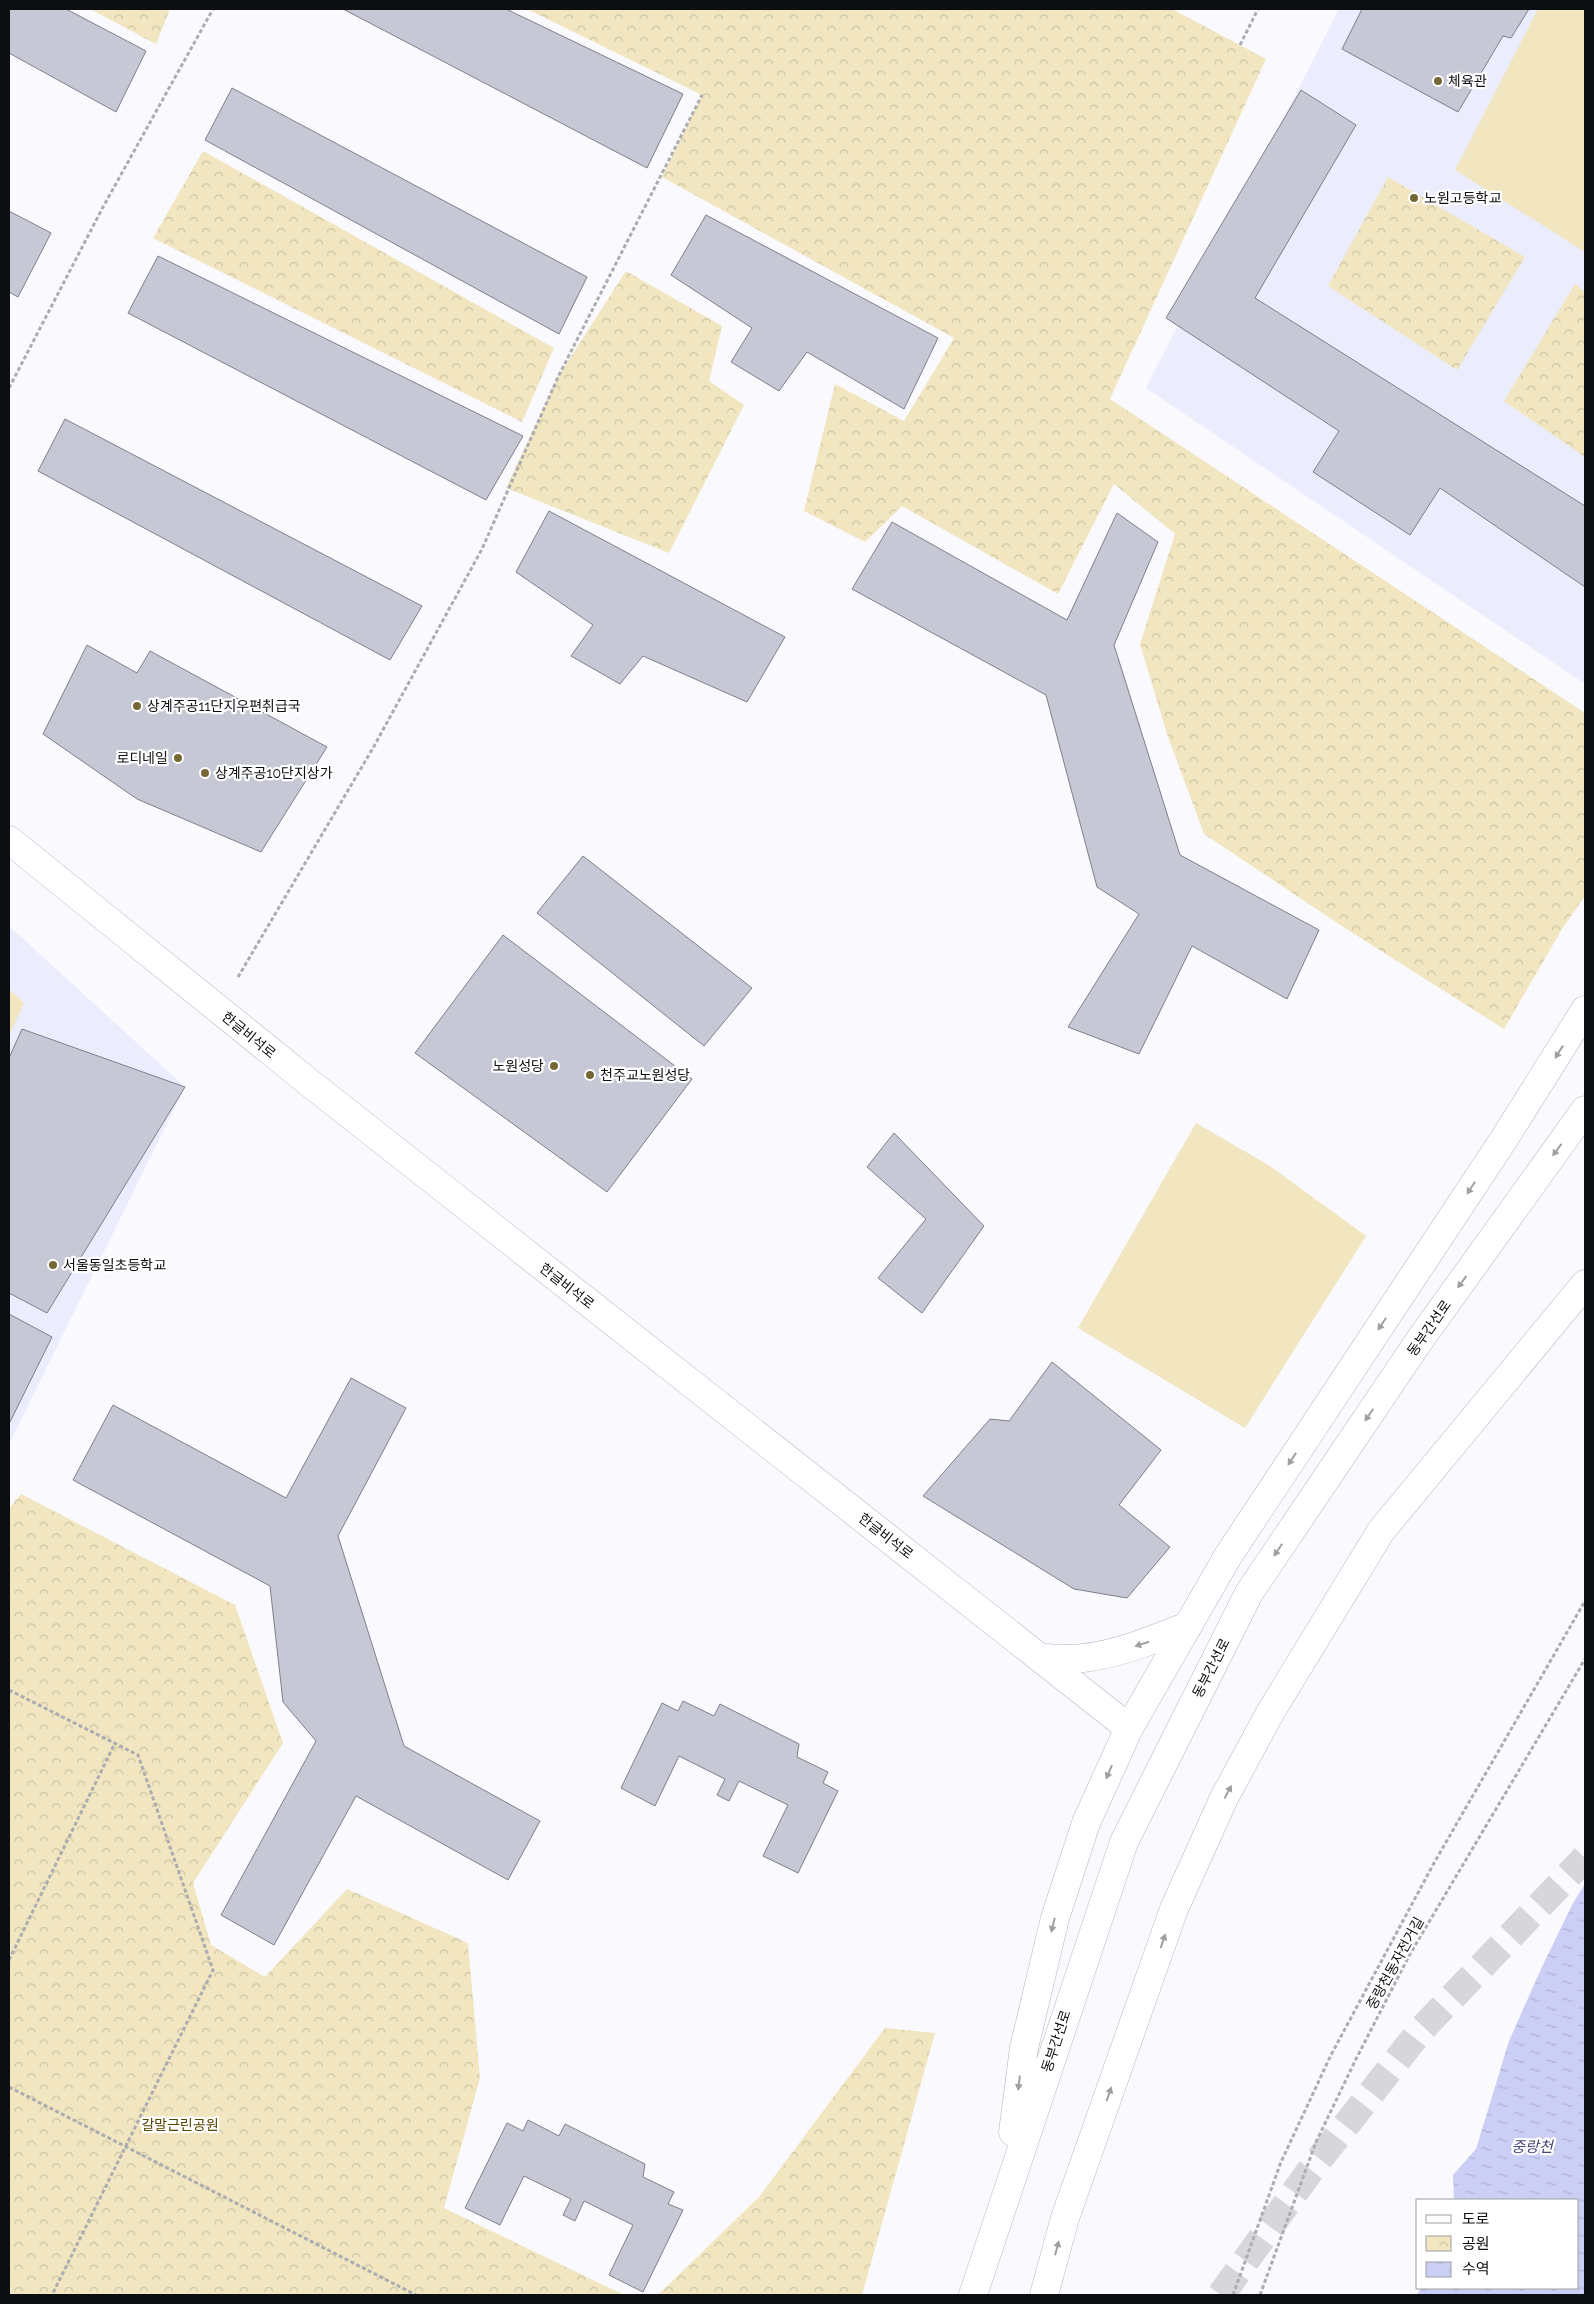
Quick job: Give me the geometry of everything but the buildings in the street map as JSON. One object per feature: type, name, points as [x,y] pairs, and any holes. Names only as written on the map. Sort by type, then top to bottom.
[{"type":"main road","name":"한글비석로","points":[[9,840],[219,1010],[1129,1728]]},
{"type":"main road","points":[[1005,2195],[1024,2048],[1055,1918],[1086,1823],[1129,1728],[1228,1556],[1504,1139],[1585,1010]]},
{"type":"main road","name":"동부간선로","points":[[973,2295],[1124,1842],[1249,1593],[1419,1341],[1585,1110]]},
{"type":"main road","points":[[1044,2295],[1065,2218],[1174,1909],[1224,1798],[1270,1712],[1381,1531],[1585,1284]]},
{"type":"main road","points":[[1040,1658],[1083,1658],[1116,1651],[1144,1644],[1188,1626]]},
{"type":"path","points":[[9,388],[103,207],[213,9]]},
{"type":"path","points":[[1240,45],[1258,9]]},
{"type":"path","points":[[219,1010],[374,748],[482,549],[558,377],[702,95]]},
{"type":"path","points":[[1234,2295],[1281,2162],[1331,2055],[1434,1863],[1585,1601]]},
{"type":"path","name":"중랑천동자전거길","points":[[1260,2295],[1316,2142],[1356,2059],[1410,1954],[1585,1659]]},
{"type":"path","points":[[9,1690],[138,1755],[213,1970],[52,2295]]},
{"type":"path","points":[[9,1960],[115,1743]]},
{"type":"path","points":[[9,2087],[416,2295]]},
{"type":"shaded area","name":"노원고등학교","points":[[1339,9],[1585,9],[1585,684],[1146,388]]},
{"type":"shaded area","name":"서울동일초등학교","points":[[9,926],[185,1087],[9,1444]]},
{"type":"green space","points":[[90,9],[170,9],[156,44]]},
{"type":"green space","points":[[527,9],[1172,9],[1266,59],[1110,399],[1585,713],[1585,896],[1562,929],[1504,1029],[1345,928],[1204,834],[1167,734],[1140,644],[1175,534],[1114,484],[1058,594],[902,506],[865,542],[804,511],[835,384],[904,421],[954,338],[662,177],[702,95]]},
{"type":"green space","points":[[1538,9],[1585,9],[1585,252],[1455,170]]},
{"type":"green space","points":[[203,151],[554,348],[522,422],[153,238]]},
{"type":"green space","points":[[1388,177],[1525,257],[1457,370],[1328,286]]},
{"type":"green space","points":[[626,271],[722,326],[709,381],[744,405],[669,553],[506,488],[558,377]]},
{"type":"green space","points":[[1575,284],[1585,292],[1585,457],[1504,401]]},
{"type":"green space","points":[[9,989],[24,1003],[9,1036]]},
{"type":"green space","points":[[1196,1123],[1270,1166],[1366,1236],[1245,1428],[1078,1328]]},
{"type":"green space","name":"갈말근린공원","points":[[21,1494],[235,1605],[283,1743],[193,1883],[211,1945],[265,1977],[347,1889],[468,1943],[480,2078],[444,2208],[624,2295],[9,2295],[9,1508]]},
{"type":"green space","points":[[885,2028],[935,2033],[862,2295],[658,2295],[759,2197]]},
{"type":"water","name":"중랑천","points":[[1585,1884],[1585,2295],[1417,2295],[1420,2289],[1579,2289],[1579,2199],[1454,2199],[1453,2175],[1476,2149],[1509,2041],[1573,1903]]},
{"type":"tunnel","points":[[1221,2295],[1310,2171],[1420,2031],[1585,1858]]},
{"type":"place","name":"체육관","points":[[1438,81]]},
{"type":"place","name":"노원고등학교","points":[[1414,198]]},
{"type":"place","name":"상계주공11단지우편취급국","points":[[137,706]]},
{"type":"place","name":"로디네일","points":[[178,758]]},
{"type":"place","name":"상계주공10단지상가","points":[[205,773]]},
{"type":"place","name":"노원성당","points":[[554,1066]]},
{"type":"place","name":"천주교노원성당","points":[[590,1075]]},
{"type":"place","name":"서울동일초등학교","points":[[53,1265]]}]
